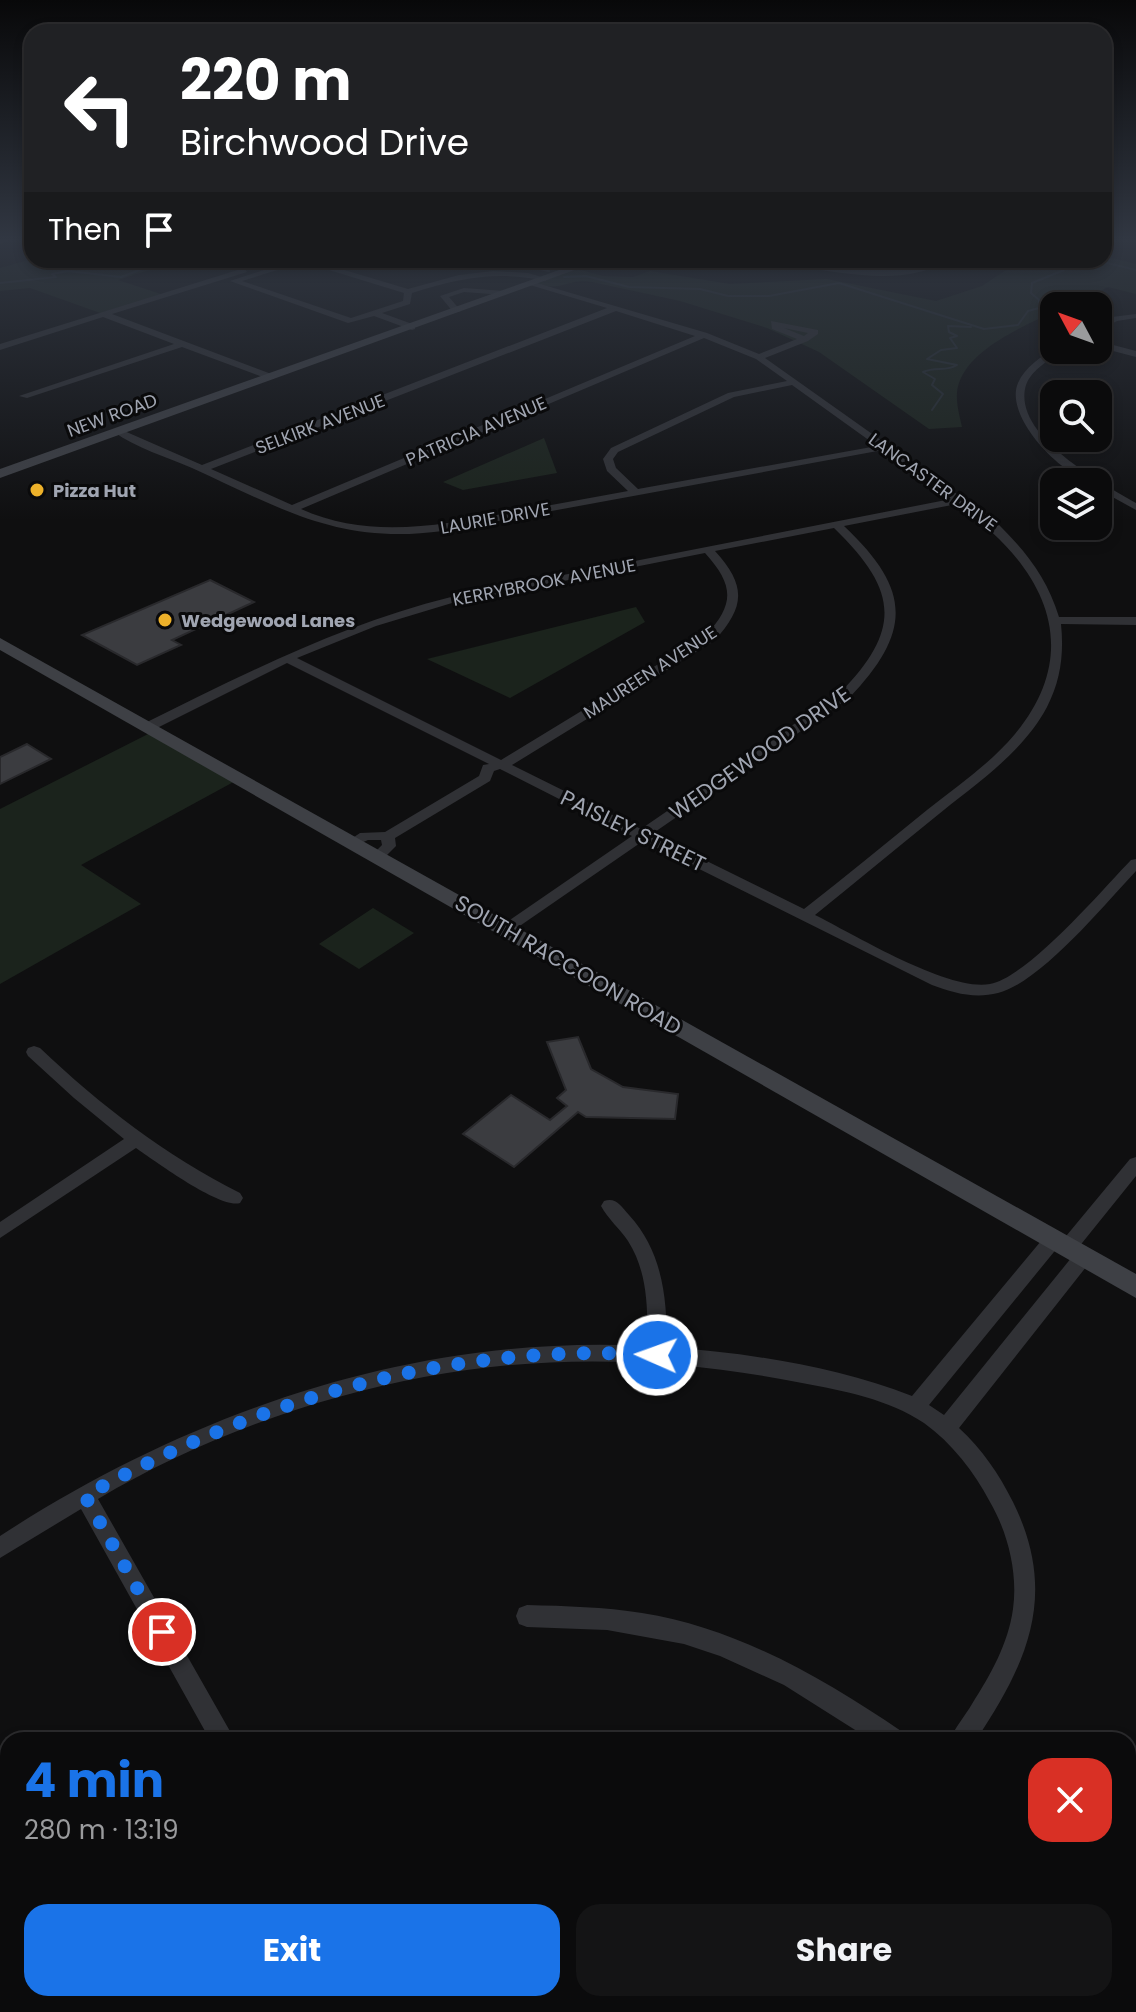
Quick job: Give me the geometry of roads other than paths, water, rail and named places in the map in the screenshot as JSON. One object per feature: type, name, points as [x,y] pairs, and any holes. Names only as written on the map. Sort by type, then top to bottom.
[{"type":"street","points":[[0,347],[44,333]]},
{"type":"street","points":[[152,333],[271,377]]},
{"type":"street","name":"NEW ROAD","points":[[0,474],[395,333]]},
{"type":"street","name":"SELKIRK AVENUE","points":[[202,469],[552,333]]},
{"type":"street","name":"LANCASTER DRIVE","points":[[697,333],[759,357],[961,500],[1018,549],[1040,580],[1056,620],[1058,646],[1053,677],[1042,704],[1022,733],[991,765],[805,916]]},
{"type":"street","name":"PATRICIA AVENUE","points":[[292,509],[704,335]]},
{"type":"street","points":[[759,357],[805,339]]},
{"type":"street","points":[[24,396],[181,344]]},
{"type":"street","points":[[1112,348],[1136,354]]},
{"type":"street","points":[[1040,363],[1024,375],[1018,388],[1018,400],[1036,432],[1074,468]]},
{"type":"street","points":[[636,493],[609,466],[608,459],[614,450],[731,395],[794,382]]},
{"type":"street","name":"LAURIE DRIVE","points":[[119,432],[292,509],[342,527],[405,532],[886,447]]},
{"type":"street","points":[[1112,493],[1136,507]]},
{"type":"street","name":"KERRYBROOK AVENUE","points":[[148,727],[356,627],[421,607],[961,500]]},
{"type":"street","name":"WEDGEWOOD DRIVE","points":[[506,929],[845,695],[878,660],[890,634],[892,617],[887,584],[867,553],[836,524]]},
{"type":"street","name":"MAUREEN AVENUE","points":[[502,765],[702,643],[722,626],[733,608],[734,587],[721,563],[707,549]]},
{"type":"street","points":[[1056,620],[1136,621]]},
{"type":"street","name":"SOUTH RACCOON ROAD","points":[[0,643],[1136,1287]]},
{"type":"street","name":"PAISLEY STREET","points":[[287,658],[938,982],[982,990],[1008,984],[1020,976],[1136,863]]},
{"type":"street","points":[[352,843],[365,836],[388,836],[485,778],[488,768],[502,765]]},
{"type":"street","points":[[377,857],[389,846],[388,836]]},
{"type":"street","points":[[34,1052],[68,1085],[182,1173],[234,1198]]},
{"type":"street","points":[[0,1231],[137,1139]]},
{"type":"street","points":[[915,1407],[1068,1248],[1136,1164]]},
{"type":"street","points":[[610,1206],[636,1234],[652,1268],[658,1297],[657,1355]]},
{"type":"street","points":[[946,1429],[1068,1248]]},
{"type":"street","points":[[0,1548],[139,1466],[212,1432],[341,1388],[424,1369],[497,1358],[575,1353],[657,1355],[791,1371],[884,1395],[915,1407],[946,1429],[982,1468],[1002,1501],[1018,1541],[1025,1579],[1024,1620],[1013,1660],[967,1732]]},
{"type":"street","points":[[85,1496],[218,1732]]},
{"type":"street","points":[[527,1616],[608,1619],[694,1637],[778,1669],[850,1709],[881,1732]]},
{"type":"waterway","points":[[932,410],[943,394],[932,385],[935,379],[923,372],[957,365],[927,359],[941,350],[957,348],[950,338],[957,336],[951,333]]},
{"type":"place","name":"Pizza Hut","points":[[37,490]]},
{"type":"place","name":"Wedgewood Lanes","points":[[165,620]]}]
